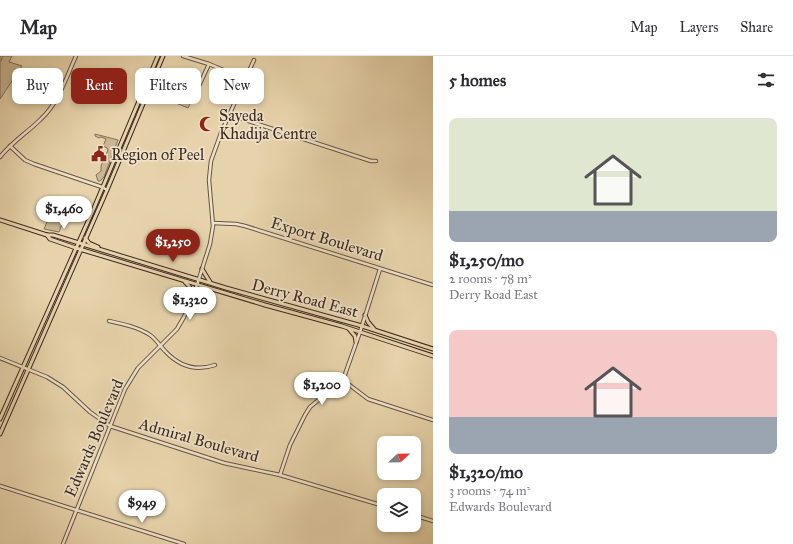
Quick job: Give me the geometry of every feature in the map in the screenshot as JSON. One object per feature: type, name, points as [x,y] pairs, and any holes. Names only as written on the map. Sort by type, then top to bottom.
[{"type":"main road","points":[[0,420],[76,248],[158,56]]},
{"type":"main road","points":[[0,434],[107,190],[163,56]]},
{"type":"main road","points":[[0,220],[47,235]]},
{"type":"main road","name":"Derry Road East","points":[[47,235],[78,242],[239,292],[376,330],[433,349]]},
{"type":"main road","name":"Derry Road East","points":[[47,235],[50,239],[76,248],[197,285],[332,323],[433,356]]},
{"type":"main road","points":[[85,238],[89,243],[103,250]]},
{"type":"main road","points":[[202,269],[211,283]]},
{"type":"main road","points":[[184,280],[189,286],[193,295]]},
{"type":"main road","points":[[225,293],[226,288]]},
{"type":"main road","points":[[238,297],[239,292]]},
{"type":"main road","points":[[315,318],[316,313]]},
{"type":"main road","points":[[365,316],[368,322],[376,330]]},
{"type":"main road","points":[[332,323],[333,318]]},
{"type":"main road","points":[[348,328],[355,336],[356,342]]},
{"type":"street","points":[[0,157],[10,146],[42,119],[50,109],[58,96],[76,56]]},
{"type":"street","points":[[183,56],[219,68]]},
{"type":"street","name":"Edwards Boulevard","points":[[250,68],[254,60]]},
{"type":"street","points":[[201,81],[209,64]]},
{"type":"street","name":"Edwards Boulevard","points":[[63,544],[96,465],[123,393],[136,370],[177,329],[197,285],[210,244],[213,223],[210,165],[216,146],[235,104]]},
{"type":"street","points":[[230,115],[376,162]]},
{"type":"street","points":[[10,146],[25,160],[107,190]]},
{"type":"street","name":"Export Boulevard","points":[[213,223],[236,224],[433,285]]},
{"type":"street","points":[[280,475],[290,445],[305,414],[310,407],[343,380],[380,269]]},
{"type":"street","points":[[109,321],[138,329],[151,336],[173,359],[187,366],[198,369],[215,365]]},
{"type":"street","name":"Admiral Boulevard","points":[[0,358],[47,377],[63,387],[90,412],[110,426],[224,463],[280,475],[377,504]]},
{"type":"street","points":[[343,380],[368,399],[433,420]]},
{"type":"street","points":[[0,486],[184,544]]},
{"type":"street","points":[[421,517],[433,521]]},
{"type":"shaded area","points":[[0,56],[12,56],[9,62],[22,66],[21,68],[12,68],[12,81],[0,99]]},
{"type":"shaded area","points":[[178,104],[190,104],[188,108]]},
{"type":"shaded area","points":[[95,134],[118,140],[104,177],[100,181],[98,181],[96,175],[101,171],[101,166],[108,150],[103,146],[106,139],[101,137],[99,138],[95,136]]},
{"type":"shaded area","points":[[50,215],[64,219],[59,232],[44,229]]},
{"type":"waterway","points":[[1,61],[3,56]]},
{"type":"place","name":"Sayeda Khadija Centre","points":[[207,124]]},
{"type":"place","name":"Region of Peel","points":[[99,154]]}]
